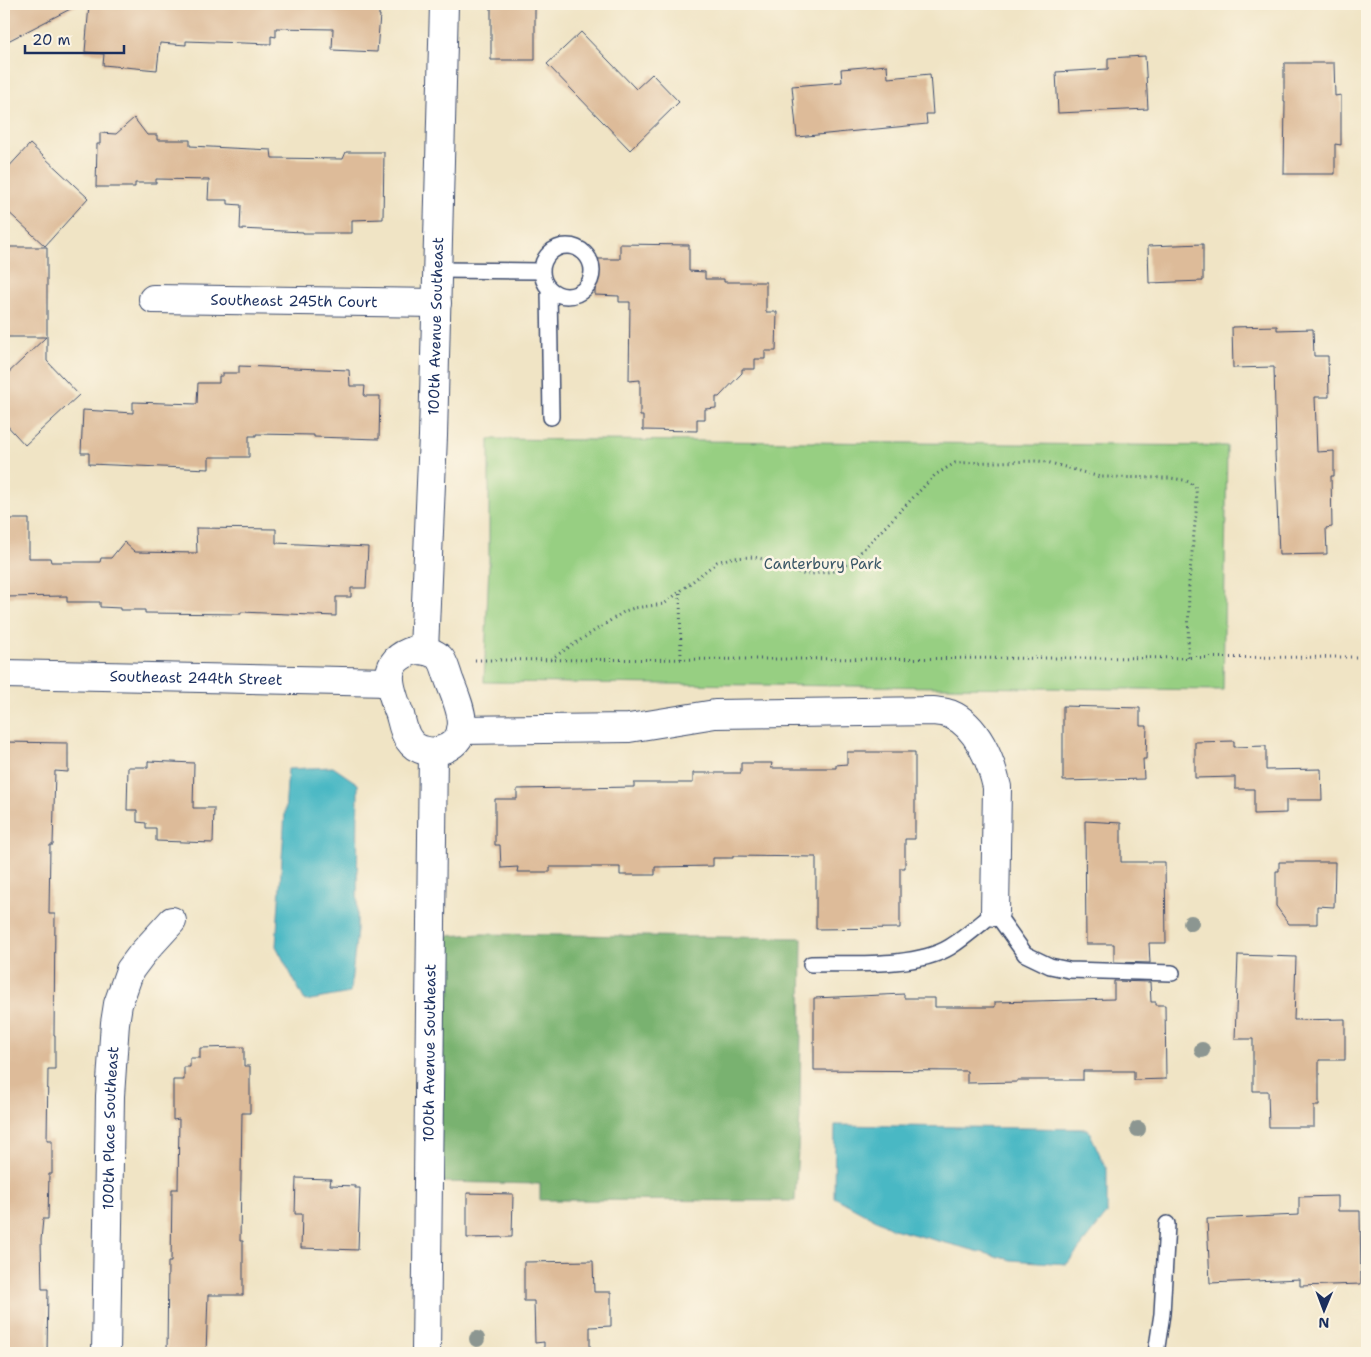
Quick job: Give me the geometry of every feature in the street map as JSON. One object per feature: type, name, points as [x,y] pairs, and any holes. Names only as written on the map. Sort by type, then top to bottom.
[{"type":"street","name":"100th Avenue Southeast","points":[[433,655],[436,303],[444,4]]},
{"type":"street","name":"Southeast 245th Court","points":[[152,298],[436,303]]},
{"type":"street","points":[[415,650],[433,655],[463,720],[461,730],[451,746],[433,752],[416,746],[409,740],[389,682],[390,672],[399,657],[406,652],[415,650]]},
{"type":"street","name":"Southeast 244th Street","points":[[4,674],[389,682]]},
{"type":"street","points":[[461,730],[629,728],[715,714],[934,711],[950,714],[969,728],[983,747],[993,768],[997,787],[995,912]]},
{"type":"street","name":"100th Avenue Southeast","points":[[426,1353],[433,752]]},
{"type":"street","name":"100th Place Southeast","points":[[106,1353],[110,1096],[115,1023],[118,1004],[130,970],[172,921]]},
{"type":"lane","points":[[566,246],[576,248],[584,254],[590,262],[592,271],[590,281],[584,289],[576,294],[567,296],[557,295],[549,289],[543,281],[541,272],[543,262],[549,254],[557,248],[566,246]]},
{"type":"lane","points":[[438,270],[541,272]]},
{"type":"lane","points":[[549,289],[551,417]]},
{"type":"lane","points":[[811,964],[903,962],[925,958],[949,948],[995,912],[1025,954],[1050,966],[1069,970],[1172,973]]},
{"type":"lane","points":[[1156,1353],[1162,1314],[1167,1224]]},
{"type":"path","points":[[550,659],[634,608],[664,604],[717,562],[731,558],[754,557],[772,560],[805,575],[835,571],[850,563],[935,475],[956,463],[964,462],[1048,462],[1100,477],[1170,478],[1191,483],[1196,488],[1197,504],[1188,581],[1188,658]]},
{"type":"path","points":[[680,592],[681,659]]},
{"type":"path","points":[[433,655],[550,659],[1367,657]]},
{"type":"green space","name":"Canterbury Park","points":[[489,439],[1227,446],[1223,690],[484,682],[489,565]]},
{"type":"green space","points":[[481,934],[802,938],[800,1116],[795,1201],[540,1200],[540,1184],[439,1182],[446,936]]},
{"type":"water","points":[[333,767],[358,784],[357,931],[350,993],[305,1001],[276,946],[288,769]]},
{"type":"water","points":[[835,1125],[1088,1129],[1107,1170],[1107,1214],[1067,1264],[1011,1260],[893,1229],[834,1197]]},
{"type":"building","points":[[4,4],[80,4],[4,43]]},
{"type":"building","points":[[111,4],[379,4],[377,52],[332,50],[333,29],[276,28],[276,37],[271,36],[271,44],[186,41],[186,45],[160,43],[157,70],[103,65],[104,54],[85,52],[89,5],[111,7]]},
{"type":"building","points":[[491,4],[535,4],[535,60],[491,60]]},
{"type":"building","points":[[581,32],[636,89],[652,74],[679,102],[630,150],[547,64]]},
{"type":"building","points":[[1145,56],[1148,109],[1058,113],[1056,72],[1108,69],[1108,58]]},
{"type":"building","points":[[1284,63],[1334,63],[1335,96],[1341,95],[1341,145],[1335,144],[1335,174],[1284,174]]},
{"type":"building","points":[[887,65],[888,78],[930,74],[933,114],[926,114],[927,124],[797,137],[792,86],[842,82],[841,69]]},
{"type":"building","points":[[134,118],[147,135],[157,135],[157,140],[190,140],[190,146],[271,150],[272,158],[343,159],[346,152],[384,152],[383,219],[352,220],[352,233],[303,233],[240,229],[241,205],[228,204],[228,200],[208,200],[209,180],[156,179],[156,183],[135,183],[135,187],[96,187],[97,144],[100,144],[100,133],[116,134]]},
{"type":"building","points":[[30,144],[88,198],[45,246],[4,208],[4,172]]},
{"type":"building","points":[[620,244],[689,245],[689,271],[705,272],[705,279],[724,279],[724,282],[766,282],[766,312],[777,312],[776,351],[765,351],[765,359],[755,359],[755,369],[742,369],[742,373],[719,397],[716,397],[716,408],[705,409],[705,419],[697,419],[697,431],[643,430],[643,416],[640,416],[640,380],[629,381],[630,302],[619,302],[619,296],[595,295],[595,259],[620,259]]},
{"type":"building","points":[[1203,244],[1203,281],[1149,283],[1148,246]]},
{"type":"building","points":[[4,247],[47,247],[47,361],[79,395],[25,445],[4,422],[4,377],[46,337],[4,337]]},
{"type":"building","points":[[1277,326],[1277,330],[1313,329],[1314,356],[1328,356],[1329,397],[1315,397],[1317,452],[1334,451],[1334,476],[1331,476],[1332,527],[1326,528],[1327,554],[1279,555],[1274,367],[1233,368],[1232,327]]},
{"type":"building","points":[[239,366],[349,370],[350,386],[365,386],[364,396],[380,396],[379,439],[256,434],[256,436],[249,436],[249,457],[209,457],[209,469],[89,464],[89,453],[81,453],[83,410],[133,413],[133,402],[197,404],[198,383],[219,383],[219,376],[223,376],[223,373],[239,373]]},
{"type":"building","points":[[4,519],[29,519],[29,558],[50,558],[51,562],[100,562],[101,558],[111,558],[124,542],[135,552],[197,553],[196,528],[276,529],[276,543],[368,547],[366,588],[351,588],[351,597],[336,597],[336,616],[241,612],[241,614],[145,613],[145,610],[120,610],[120,608],[100,607],[100,602],[67,602],[67,596],[4,597]]},
{"type":"building","points":[[1063,706],[1140,708],[1140,726],[1147,726],[1146,759],[1143,759],[1144,779],[1063,781]]},
{"type":"building","points":[[1234,741],[1234,747],[1266,746],[1266,770],[1321,769],[1322,800],[1286,800],[1286,813],[1254,814],[1254,789],[1235,789],[1235,777],[1195,778],[1195,742]]},
{"type":"building","points":[[4,742],[68,743],[68,772],[55,771],[53,845],[50,845],[49,914],[55,914],[55,1069],[48,1069],[47,1140],[52,1140],[52,1174],[49,1174],[48,1219],[43,1219],[41,1240],[42,1289],[48,1289],[47,1353],[4,1353]]},
{"type":"building","points":[[847,752],[915,752],[915,839],[905,839],[905,868],[900,868],[900,928],[816,929],[816,857],[733,856],[733,858],[713,858],[713,866],[655,867],[655,875],[620,875],[620,867],[550,867],[550,872],[517,872],[518,867],[501,868],[500,845],[495,845],[495,799],[517,799],[517,789],[634,787],[634,783],[693,783],[693,773],[741,773],[741,763],[772,763],[771,768],[836,768],[836,765],[847,764]]},
{"type":"building","points":[[148,761],[194,763],[193,808],[214,808],[213,843],[156,841],[156,828],[146,828],[146,823],[137,822],[137,810],[127,810],[128,767],[148,767]]},
{"type":"building","points":[[1085,821],[1121,823],[1121,862],[1165,862],[1166,943],[1149,943],[1150,963],[1114,962],[1114,944],[1086,944]]},
{"type":"building","points":[[1279,862],[1335,862],[1334,907],[1317,906],[1317,924],[1289,924],[1276,906],[1276,871],[1279,871]]},
{"type":"building","points":[[1238,955],[1296,957],[1294,1020],[1345,1019],[1345,1060],[1319,1060],[1319,1106],[1314,1106],[1314,1127],[1269,1127],[1268,1091],[1253,1091],[1253,1039],[1235,1039]]},
{"type":"building","points":[[1114,981],[1150,982],[1151,1002],[1156,1002],[1156,1005],[1165,1005],[1166,1079],[1134,1080],[1134,1071],[1083,1071],[1083,1080],[1017,1080],[1017,1082],[967,1083],[967,1071],[814,1070],[814,998],[904,994],[904,998],[935,998],[935,1007],[995,1007],[995,1002],[1114,999]]},
{"type":"building","points":[[244,1047],[244,1066],[250,1066],[250,1113],[242,1113],[240,1241],[243,1241],[243,1295],[208,1295],[206,1353],[167,1353],[168,1262],[171,1262],[172,1189],[178,1189],[179,1119],[173,1120],[173,1080],[184,1080],[184,1067],[190,1067],[190,1058],[200,1058],[200,1048]]},
{"type":"building","points":[[296,1178],[331,1179],[330,1185],[360,1188],[358,1250],[301,1248],[302,1214],[295,1214]]},
{"type":"building","points":[[467,1193],[513,1194],[512,1237],[467,1238]]},
{"type":"building","points":[[1338,1196],[1338,1211],[1360,1211],[1361,1284],[1300,1286],[1300,1279],[1210,1283],[1207,1219],[1299,1215],[1299,1197]]},
{"type":"building","points":[[593,1261],[594,1292],[611,1292],[611,1326],[590,1327],[590,1353],[544,1353],[544,1342],[535,1343],[534,1301],[524,1301],[524,1262]]}]
